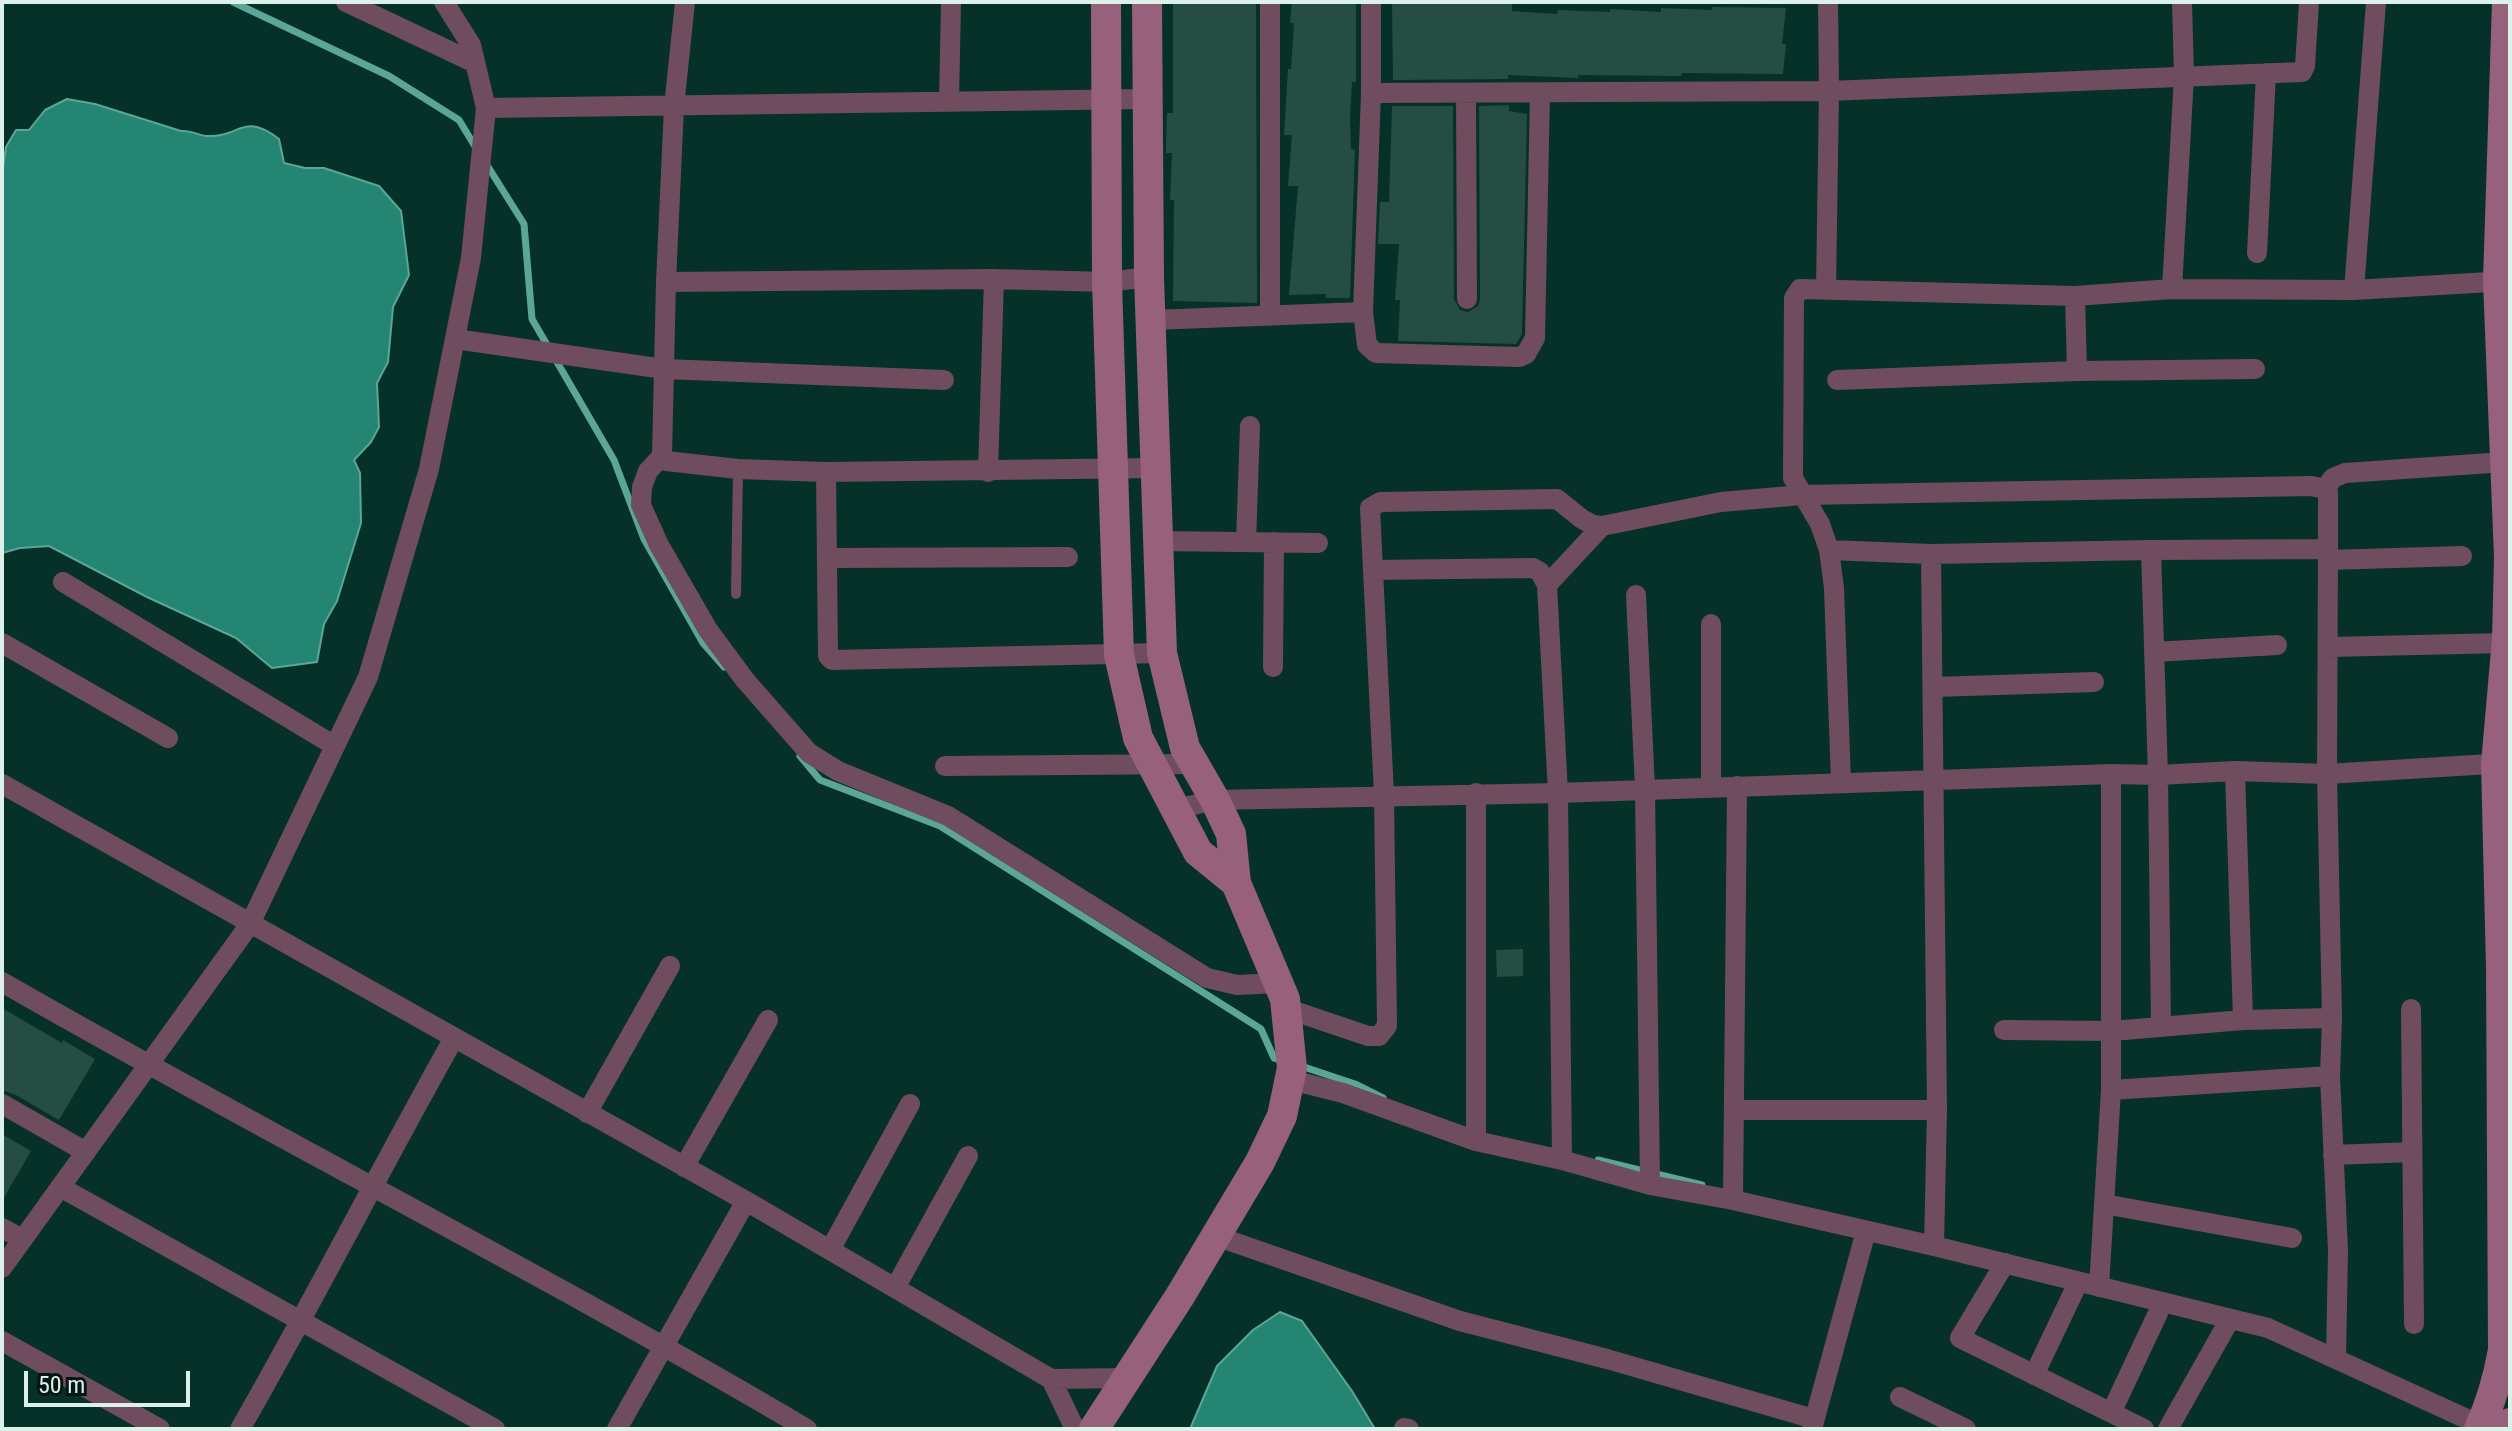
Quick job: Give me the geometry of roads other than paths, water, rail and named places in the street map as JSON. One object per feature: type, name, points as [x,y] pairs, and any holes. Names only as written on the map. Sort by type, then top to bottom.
[{"type":"street","points":[[346,2],[475,63]]},
{"type":"street","points":[[2,1268],[250,924],[368,677],[429,469],[471,258],[486,108],[471,45],[444,2]]},
{"type":"street","points":[[685,2],[674,107],[662,456],[648,471],[642,487],[641,505],[659,545],[708,630],[736,668],[809,753],[838,771],[948,816],[1207,978],[1285,1002],[1368,1036],[1379,1036],[1387,1026],[1384,795],[1370,508],[1375,503],[1557,499],[1582,519],[1602,526],[1721,502],[1802,495],[2312,486],[2325,489],[2328,493],[2330,1076],[2338,1251],[2336,1358]]},
{"type":"street","points":[[949,102],[951,2]]},
{"type":"street","points":[[1106,2],[1107,282],[1119,655],[1138,738],[1198,852],[1236,883]]},
{"type":"street","points":[[1094,1429],[1260,1162],[1282,1116],[1292,1074],[1285,1002],[1236,883],[1231,834],[1185,748],[1162,653],[1149,277],[1147,2]]},
{"type":"street","points":[[1270,2],[1270,314]]},
{"type":"street","points":[[1371,2],[1363,312],[1367,345],[1376,353],[1519,357],[1532,347],[1535,338],[1540,93]]},
{"type":"street","points":[[1826,290],[1828,2]]},
{"type":"street","points":[[2172,289],[2184,76],[2182,2]]},
{"type":"street","points":[[1371,93],[1829,91],[2302,72],[2309,2]]},
{"type":"street","points":[[2354,290],[2376,2]]},
{"type":"street","points":[[1292,1074],[1476,1141],[1562,1160],[1650,1185],[1733,1200],[1934,1246],[2268,1328],[2493,1427],[2503,1350],[2506,968],[2503,764],[2509,558],[2504,281],[2507,2]]},
{"type":"street","points":[[2257,253],[2266,73]]},
{"type":"street","points":[[1466,94],[1467,299]]},
{"type":"street","points":[[486,108],[1146,99]]},
{"type":"street","points":[[666,282],[994,279],[1107,282],[1149,277]]},
{"type":"street","points":[[988,472],[994,279]]},
{"type":"street","points":[[1841,782],[1834,588],[1829,550],[1820,524],[1793,478],[1794,298],[1800,289],[2075,296],[2172,289],[2354,290],[2504,281]]},
{"type":"street","points":[[2075,296],[2077,371]]},
{"type":"street","points":[[1152,320],[1363,312]]},
{"type":"street","points":[[455,339],[664,369],[944,380]]},
{"type":"street","points":[[1837,380],[2077,371],[2255,369]]},
{"type":"street","points":[[1246,542],[1250,426]]},
{"type":"street","points":[[662,456],[671,463],[826,472],[1155,468]]},
{"type":"street","points":[[2325,489],[2333,478],[2345,473],[2505,462]]},
{"type":"street","points":[[826,472],[828,656],[837,662],[1162,653]]},
{"type":"street","points":[[1547,585],[1602,526]]},
{"type":"street","points":[[1158,541],[1318,543]]},
{"type":"street","points":[[1273,667],[1274,542]]},
{"type":"street","points":[[1829,550],[1931,554],[2151,550],[2462,556]]},
{"type":"street","points":[[2151,550],[2161,1027]]},
{"type":"street","points":[[1931,554],[1937,1110],[1934,1246]]},
{"type":"street","points":[[829,558],[1068,557]]},
{"type":"street","points":[[1373,570],[1523,566],[1540,572],[1547,585],[1558,793],[1562,1160]]},
{"type":"street","points":[[63,582],[335,746]]},
{"type":"street","points":[[1636,595],[1645,789],[1650,1185]]},
{"type":"street","points":[[1711,624],[1711,787]]},
{"type":"street","points":[[2,643],[168,738]]},
{"type":"street","points":[[2328,647],[2505,643]]},
{"type":"street","points":[[2154,652],[2277,645]]},
{"type":"street","points":[[1933,687],[2094,682]]},
{"type":"street","points":[[945,766],[1194,764]]},
{"type":"street","points":[[1176,809],[1215,800],[1558,793],[2235,771],[2327,774],[2503,764]]},
{"type":"street","points":[[2235,771],[2243,1020]]},
{"type":"street","points":[[2099,1287],[2111,1090],[2111,774]]},
{"type":"street","points":[[2,784],[746,1201],[1051,1379],[1128,1378]]},
{"type":"street","points":[[1733,1200],[1737,786]]},
{"type":"street","points":[[1476,793],[1476,1141]]},
{"type":"street","points":[[587,1113],[670,966]]},
{"type":"street","points":[[2,982],[148,1066],[665,1345],[807,1429]]},
{"type":"street","points":[[2411,1009],[2414,1324]]},
{"type":"street","points":[[2004,1030],[2112,1031],[2243,1020],[2332,1018]]},
{"type":"street","points":[[684,1167],[768,1020]]},
{"type":"street","points":[[240,1429],[454,1038]]},
{"type":"street","points":[[2111,1090],[2330,1076]]},
{"type":"street","points":[[2,1104],[86,1152]]},
{"type":"street","points":[[830,1250],[910,1104]]},
{"type":"street","points":[[1734,1110],[1937,1110]]},
{"type":"street","points":[[2333,1155],[2412,1152]]},
{"type":"street","points":[[895,1288],[968,1156]]},
{"type":"street","points":[[60,1187],[495,1429]]},
{"type":"street","points":[[617,1429],[746,1201]]},
{"type":"street","points":[[2104,1204],[2292,1238]]},
{"type":"street","points":[[2,1228],[22,1239]]},
{"type":"street","points":[[1216,1236],[1460,1321],[1607,1359],[1813,1424],[1866,1231]]},
{"type":"street","points":[[2005,1263],[1960,1338],[2144,1429]]},
{"type":"street","points":[[2034,1375],[2075,1289]]},
{"type":"street","points":[[2112,1411],[2158,1313]]},
{"type":"street","points":[[2168,1429],[2230,1319]]},
{"type":"street","points":[[2,1341],[160,1429]]},
{"type":"street","points":[[1051,1379],[1075,1429]]},
{"type":"street","points":[[1900,1397],[1966,1429]]},
{"type":"lane","points":[[736,594],[738,469]]},
{"type":"waterway","points":[[233,2],[389,76],[459,120],[476,148]]},
{"type":"waterway","points":[[485,162],[524,224],[532,319],[614,460],[644,539],[703,643],[724,667]]},
{"type":"waterway","points":[[800,756],[820,780],[940,826],[1261,1029],[1274,1058],[1282,1060]]},
{"type":"waterway","points":[[1298,1065],[1355,1084],[1383,1098]]},
{"type":"waterway","points":[[1598,1160],[1702,1185]]}]
